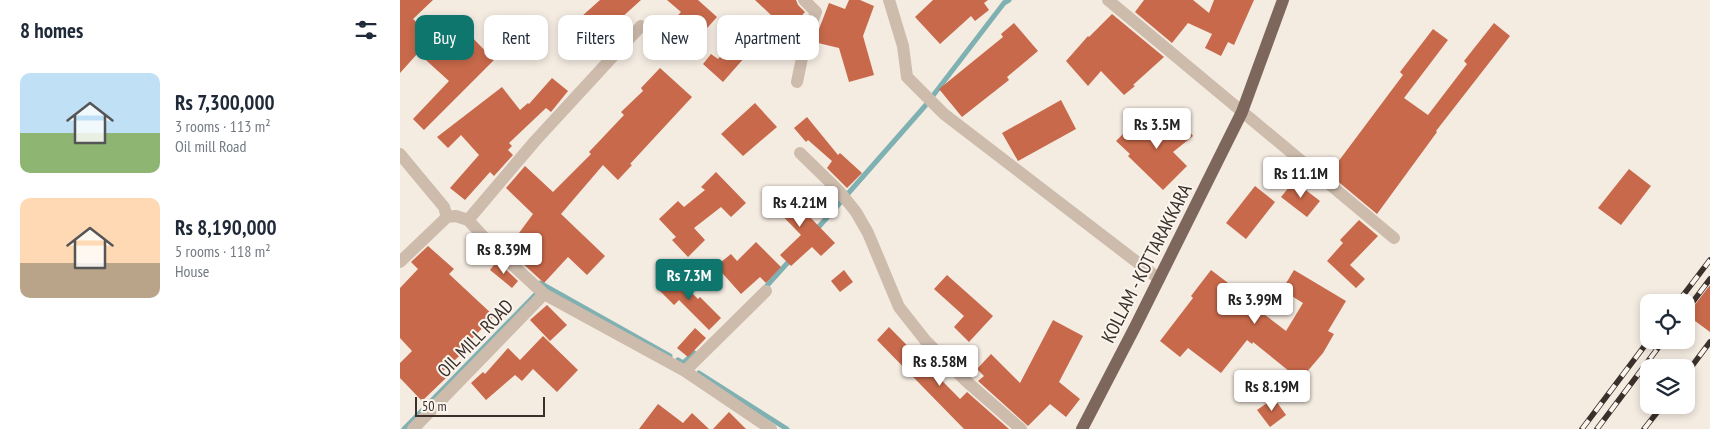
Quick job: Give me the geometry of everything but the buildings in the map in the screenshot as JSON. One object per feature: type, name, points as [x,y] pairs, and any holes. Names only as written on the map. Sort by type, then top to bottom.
[{"type":"main road","name":"KOLLAM - KOTTARAKKARA","points":[[1082,429],[1242,112],[1283,0]]},
{"type":"street","points":[[798,82],[807,34],[816,12],[804,0]]},
{"type":"street","points":[[889,0],[903,46],[907,77],[944,114],[1159,279]]},
{"type":"street","points":[[1108,0],[1394,238]]},
{"type":"street","points":[[468,220],[535,141],[641,26]]},
{"type":"street","points":[[800,153],[839,191],[856,212],[868,233],[899,307],[920,334],[966,381],[1021,429]]},
{"type":"street","points":[[400,154],[444,207],[447,217]]},
{"type":"street","points":[[400,262],[447,217],[456,216],[468,220],[493,247],[544,294],[685,370],[771,429]]},
{"type":"street","points":[[685,370],[766,291]]},
{"type":"street","name":"OIL MILL ROAD","points":[[413,429],[544,294]]},
{"type":"waterway","points":[[816,230],[925,106],[1004,3],[1009,0]]},
{"type":"waterway","points":[[763,290],[791,259]]},
{"type":"waterway","points":[[540,283],[670,356]]},
{"type":"waterway","points":[[404,429],[540,290]]},
{"type":"waterway","points":[[678,360],[683,363],[694,353]]},
{"type":"waterway","points":[[699,373],[787,429]]},
{"type":"railway","points":[[1684,294],[1710,260]]},
{"type":"railway","points":[[1695,299],[1710,279]]},
{"type":"railway","points":[[1695,362],[1710,342]]},
{"type":"railway","points":[[1582,429],[1642,349]]},
{"type":"railway","points":[[1597,429],[1657,349]]},
{"type":"railway","points":[[1644,429],[1656,414]]}]
